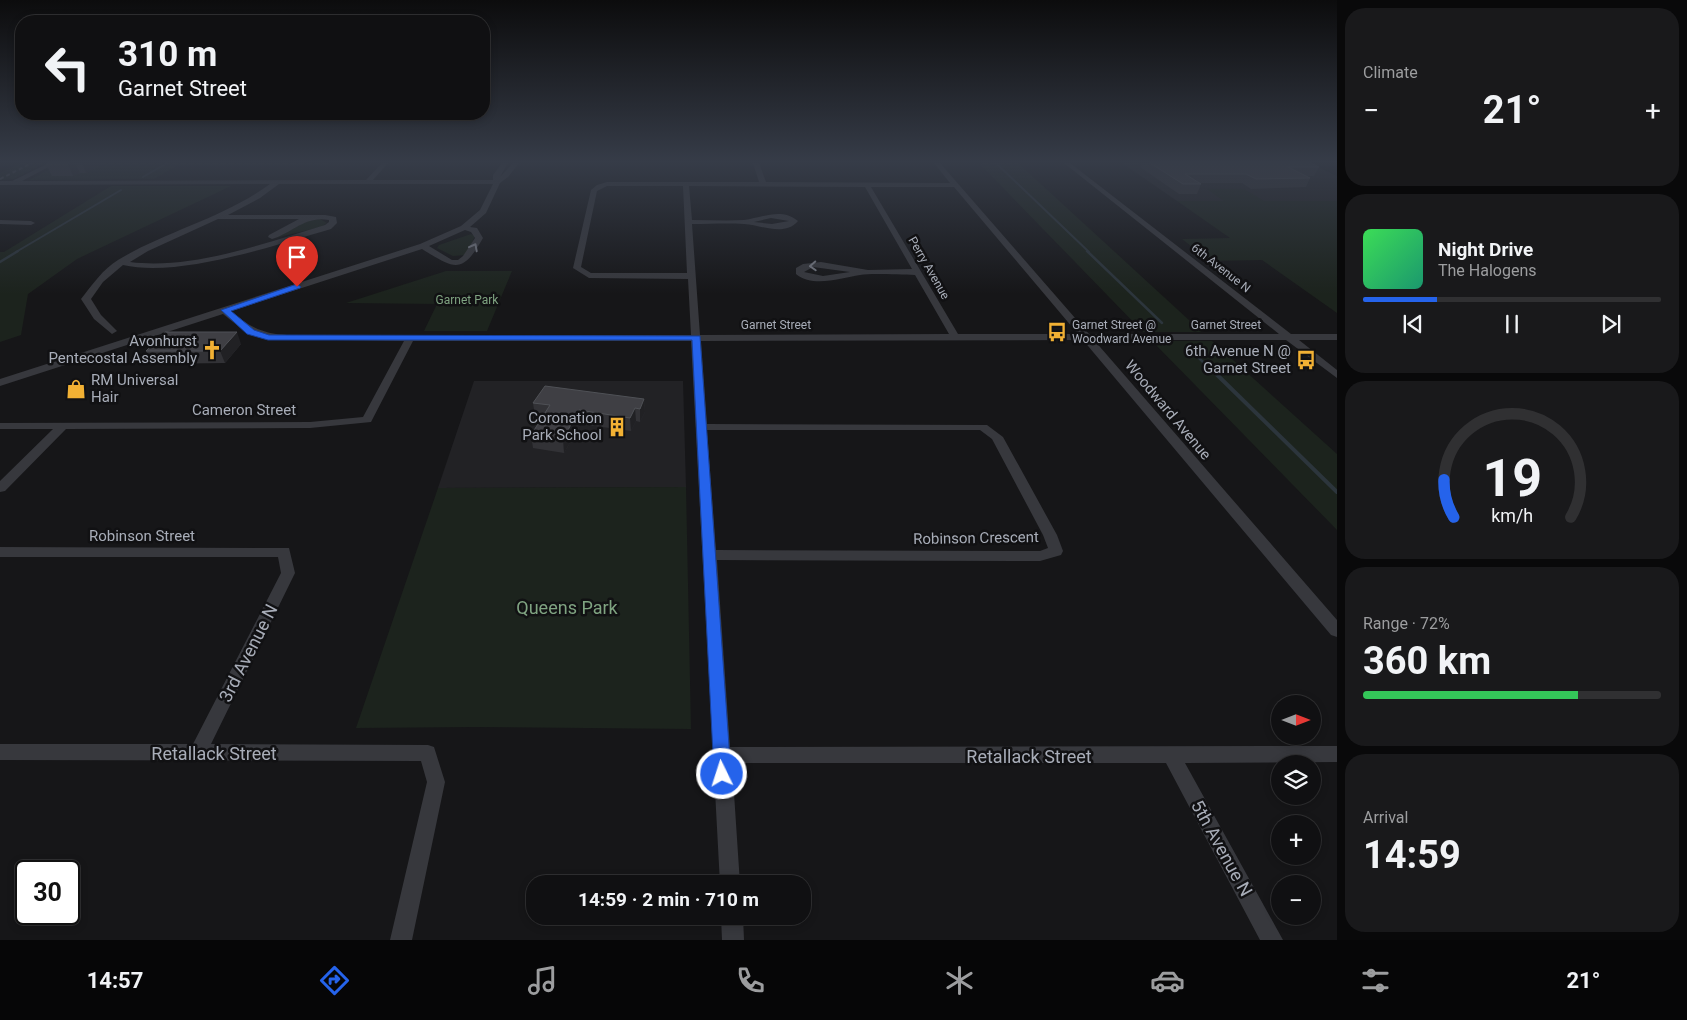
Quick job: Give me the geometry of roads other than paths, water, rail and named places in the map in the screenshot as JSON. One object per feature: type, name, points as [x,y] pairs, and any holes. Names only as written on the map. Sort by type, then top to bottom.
[{"type":"street","points":[[112,331],[97,317],[86,299],[91,288],[121,262],[239,207]]},
{"type":"street","points":[[0,383],[423,246],[464,228],[485,207]]},
{"type":"street","points":[[590,207],[577,268],[589,275],[693,276]]},
{"type":"street","points":[[688,207],[729,875]]},
{"type":"street","name":"Perry Avenue","points":[[879,207],[955,337]]},
{"type":"street","name":"Woodward Avenue","points":[[974,207],[1337,631]]},
{"type":"street","name":"6th Avenue N","points":[[1123,207],[1337,375]]},
{"type":"street","points":[[121,262],[130,265],[175,264],[212,260],[328,227],[333,223],[333,219],[325,217],[218,217]]},
{"type":"street","points":[[250,249],[310,217]]},
{"type":"street","points":[[690,222],[748,222],[774,226],[790,225],[794,221],[787,218],[769,217],[753,219],[748,222]]},
{"type":"street","points":[[0,222],[31,223]]},
{"type":"street","points":[[423,246],[452,263],[461,263],[468,259],[479,238],[474,230],[464,228]]},
{"type":"street","points":[[861,272],[846,276],[816,278],[800,274],[799,270],[803,267],[827,266],[861,272],[916,272]]},
{"type":"street","name":"Garnet Street","points":[[225,310],[250,332],[268,337],[1337,337]]},
{"type":"street","name":"Cameron Street","points":[[0,426],[310,425],[367,420],[410,338]]},
{"type":"street","points":[[0,488],[62,427]]},
{"type":"street","name":"Robinson Crescent","points":[[701,427],[983,427],[998,437],[1050,535],[1056,551],[1040,556],[709,555]]},
{"type":"street","name":"Robinson Street","points":[[0,552],[284,552]]},
{"type":"street","name":"3rd Avenue N","points":[[198,752],[288,573],[284,552]]},
{"type":"street","name":"Retallack Street","points":[[0,752],[428,753],[436,782],[400,940]]},
{"type":"street","name":"Retallack Street","points":[[721,755],[1172,756],[1337,754]]},
{"type":"street","name":"5th Avenue N","points":[[1172,756],[1272,940]]},
{"type":"street","points":[[732,925],[733,940]]},
{"type":"waterway","points":[[16,252],[92,207]]},
{"type":"waterway","points":[[1042,207],[1089,252]]},
{"type":"waterway","points":[[0,262],[18,251]]},
{"type":"waterway","points":[[1087,251],[1162,323]]},
{"type":"waterway","points":[[1196,355],[1208,367]]},
{"type":"waterway","points":[[1207,365],[1337,492]]},
{"type":"place","name":"Garnet Street @ Woodward Avenue","points":[[1057,332]]},
{"type":"place","name":"Avonhurst Pentecostal Assembly","points":[[212,350]]},
{"type":"place","name":"6th Avenue N @ Garnet Street","points":[[1306,360]]},
{"type":"place","name":"RM Universal Hair","points":[[76,389]]},
{"type":"place","name":"Coronation Park School","points":[[617,427]]},
{"type":"park label","name":"Garnet Park","points":[[467,300]]},
{"type":"park label","name":"Queens Park","points":[[567,607]]}]
